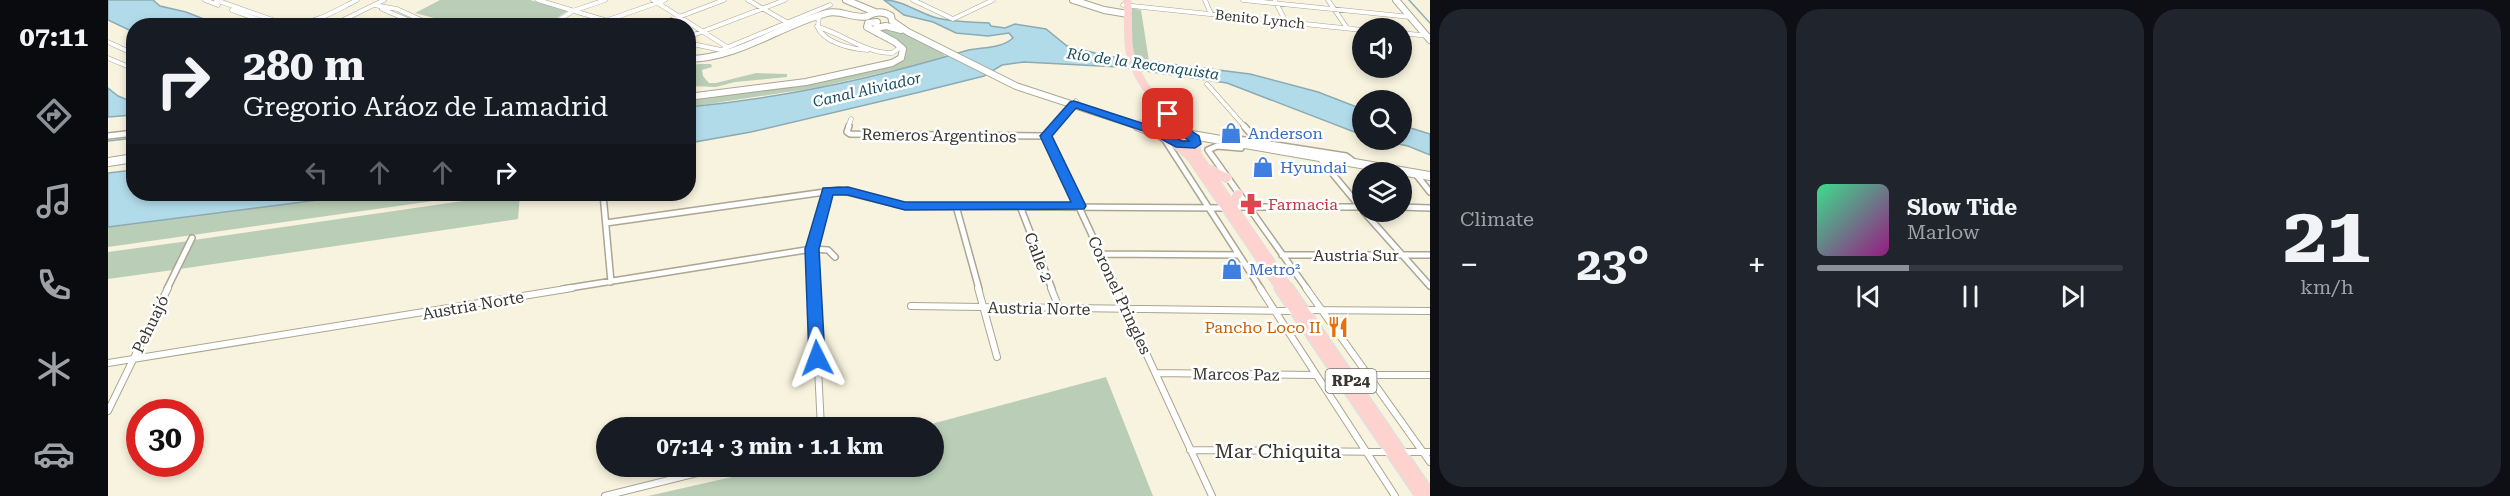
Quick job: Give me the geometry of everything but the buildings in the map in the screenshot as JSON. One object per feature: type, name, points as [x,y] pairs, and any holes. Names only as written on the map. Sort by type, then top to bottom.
[{"type":"main road","points":[[696,59],[724,55],[819,15],[844,0],[871,14]]},
{"type":"main road","name":"Benito Lynch","points":[[1073,0],[1125,8]]},
{"type":"main road","name":"Benito Lynch","points":[[1081,0],[1125,8]]},
{"type":"main road","points":[[1399,0],[1429,36]]},
{"type":"main road","points":[[1399,0],[1429,36]]},
{"type":"main road","name":"RP24","points":[[1125,8],[1127,45],[1144,84],[1163,114],[1171,137],[1191,157],[1229,207],[1395,452],[1421,496]]},
{"type":"main road","points":[[819,15],[837,11],[857,17],[871,14],[889,15],[890,20],[905,31]]},
{"type":"main road","points":[[871,14],[871,20],[905,31],[1016,86],[1141,123],[1162,127],[1166,123],[1163,114]]},
{"type":"main road","points":[[696,96],[779,87],[881,66],[901,57],[903,51],[901,47],[866,25],[890,20]]},
{"type":"main road","points":[[878,33],[876,28],[882,26],[905,31]]},
{"type":"main road","name":"RP24","points":[[1144,84],[1174,123],[1192,139],[1197,155],[1229,207]]},
{"type":"main road","points":[[1075,103],[1171,137],[1260,145],[1352,163]]},
{"type":"main road","points":[[1141,123],[1188,146],[1192,139]]},
{"type":"main road","points":[[1192,139],[1352,166]]},
{"type":"main road","points":[[108,159],[126,157]]},
{"type":"main road","points":[[1205,165],[1215,174],[1227,178]]},
{"type":"main road","points":[[1229,207],[1238,194]]},
{"type":"main road","name":"RP24","points":[[1395,452],[1430,495]]},
{"type":"street","points":[[205,0],[254,18]]},
{"type":"street","points":[[216,0],[267,18]]},
{"type":"street","points":[[319,18],[357,0]]},
{"type":"street","points":[[346,18],[384,0]]},
{"type":"street","points":[[538,0],[596,18]]},
{"type":"street","points":[[562,18],[573,11],[605,0]]},
{"type":"street","points":[[613,18],[655,1],[665,0]]},
{"type":"street","points":[[655,1],[679,17],[724,0]]},
{"type":"street","points":[[748,0],[788,23]]},
{"type":"street","points":[[696,34],[785,0]]},
{"type":"street","points":[[913,0],[953,19],[991,0]]},
{"type":"street","points":[[1205,0],[1211,14]]},
{"type":"street","points":[[1243,0],[1411,17]]},
{"type":"street","points":[[1328,0],[1347,28]]},
{"type":"street","points":[[1275,2],[1286,22]]},
{"type":"street","points":[[374,5],[397,9],[419,18]]},
{"type":"street","points":[[696,45],[716,50],[727,48],[831,5]]},
{"type":"street","points":[[369,7],[393,12],[407,18]]},
{"type":"street","name":"Benito Lynch","points":[[1125,8],[1211,14],[1352,29]]},
{"type":"street","points":[[819,15],[817,26],[822,37],[846,48],[892,53],[901,47]]},
{"type":"street","points":[[817,26],[838,33],[840,37],[853,40],[870,50]]},
{"type":"street","points":[[696,28],[727,48]]},
{"type":"street","points":[[1412,34],[1429,36]]},
{"type":"street","points":[[834,41],[840,37]]},
{"type":"street","points":[[108,42],[126,50]]},
{"type":"street","points":[[109,60],[126,66]]},
{"type":"street","points":[[1207,84],[1260,145]]},
{"type":"street","points":[[1046,136],[1075,103]]},
{"type":"street","name":"Remeros Argentinos","points":[[851,118],[847,132],[850,134],[1046,136]]},
{"type":"street","points":[[108,136],[126,134]]},
{"type":"street","name":"Coronel Pringles","points":[[1046,136],[1212,496]]},
{"type":"street","points":[[1219,136],[1260,145],[1346,156],[1353,162]]},
{"type":"street","points":[[1171,137],[1208,208],[1395,496]]},
{"type":"street","points":[[1241,148],[1213,147],[1208,150],[1368,375],[1426,452],[1430,462]]},
{"type":"street","points":[[1322,161],[1352,197]]},
{"type":"street","points":[[1424,179],[1430,192]]},
{"type":"street","points":[[606,224],[827,191],[848,191],[898,206],[1208,208],[1247,206],[1352,209]]},
{"type":"street","points":[[820,417],[812,249],[827,191]]},
{"type":"street","points":[[604,201],[611,282]]},
{"type":"street","points":[[956,206],[997,357]]},
{"type":"street","name":"Calle 2","points":[[1020,206],[1059,308]]},
{"type":"street","points":[[1412,207],[1430,207]]},
{"type":"street","points":[[1374,222],[1430,286]]},
{"type":"street","name":"Pehuajó","points":[[108,411],[192,238]]},
{"type":"street","name":"Austria Norte","points":[[108,363],[812,249],[828,250],[835,257]]},
{"type":"street","points":[[1101,254],[1239,255]]},
{"type":"street","name":"Austria Sur","points":[[1282,255],[1430,255]]},
{"type":"street","name":"Austria Norte","points":[[911,306],[1430,311]]},
{"type":"street","name":"Marcos Paz","points":[[1156,373],[1316,375]]},
{"type":"street","points":[[1368,375],[1430,375]]},
{"type":"street","name":"Mar Chiquita","points":[[1190,450],[1395,452]]},
{"type":"street","points":[[1395,452],[1426,452]]},
{"type":"street","points":[[605,496],[681,477]]},
{"type":"green space","points":[[440,0],[530,0],[569,10],[556,18],[434,18],[415,13]]},
{"type":"green space","points":[[1132,8],[1141,10],[1149,61],[1134,60],[1130,35],[1132,33]]},
{"type":"green space","points":[[879,28],[915,38],[948,58],[814,88],[696,106],[696,97],[882,67],[905,55],[905,50],[879,33]]},
{"type":"green space","points":[[696,64],[711,64],[712,67],[702,70],[703,76],[709,83],[756,73],[787,74],[787,77],[735,82],[716,87],[696,86]]},
{"type":"green space","points":[[310,201],[433,201],[108,247],[108,227]]},
{"type":"green space","points":[[463,201],[519,201],[518,219],[180,269],[194,240]]},
{"type":"green space","points":[[189,241],[173,270],[108,279],[108,252]]},
{"type":"green space","points":[[1106,377],[1153,496],[648,496],[732,477],[944,477],[944,421]]},
{"type":"water","points":[[108,0],[153,0],[160,6],[201,18],[126,18],[126,29],[108,20]]},
{"type":"water","points":[[884,0],[898,2],[943,19],[989,23],[991,26],[1005,28],[1015,24],[1046,29],[1067,46],[1107,56],[1250,74],[1318,92],[1352,105],[1352,131],[1227,83],[1119,67],[1024,62],[1002,65],[984,76],[916,93],[751,132],[696,142],[696,106],[828,86],[965,51],[996,46],[1013,38],[1009,33],[988,36],[956,33],[933,22],[904,15]]},
{"type":"water","points":[[108,88],[126,99],[126,116],[108,117]]},
{"type":"water","points":[[1412,128],[1430,134],[1430,155],[1412,148]]},
{"type":"water","points":[[126,171],[126,201],[310,201],[108,227],[108,173]]},
{"type":"waterway","points":[[1409,0],[1430,23]]},
{"type":"waterway","points":[[108,141],[126,139]]},
{"type":"place","name":"Anderson","points":[[1231,133]]},
{"type":"place","name":"Hyundai","points":[[1263,167]]},
{"type":"place","name":"Farmacia","points":[[1251,204]]},
{"type":"place","name":"Metro²","points":[[1232,269]]},
{"type":"place","name":"Pancho Loco II","points":[[1338,327]]},
{"type":"route","points":[[817,358],[812,249],[827,191],[848,191],[898,206],[1079,206],[1046,136],[1074,104],[1156,132],[1180,145],[1195,144],[1197,142],[1195,138],[1177,126],[1168,114]]},
{"type":"water label","name":"Río de la Reconquista","points":[[1143,64]]},
{"type":"water label","name":"Canal Aliviador","points":[[867,90]]}]
